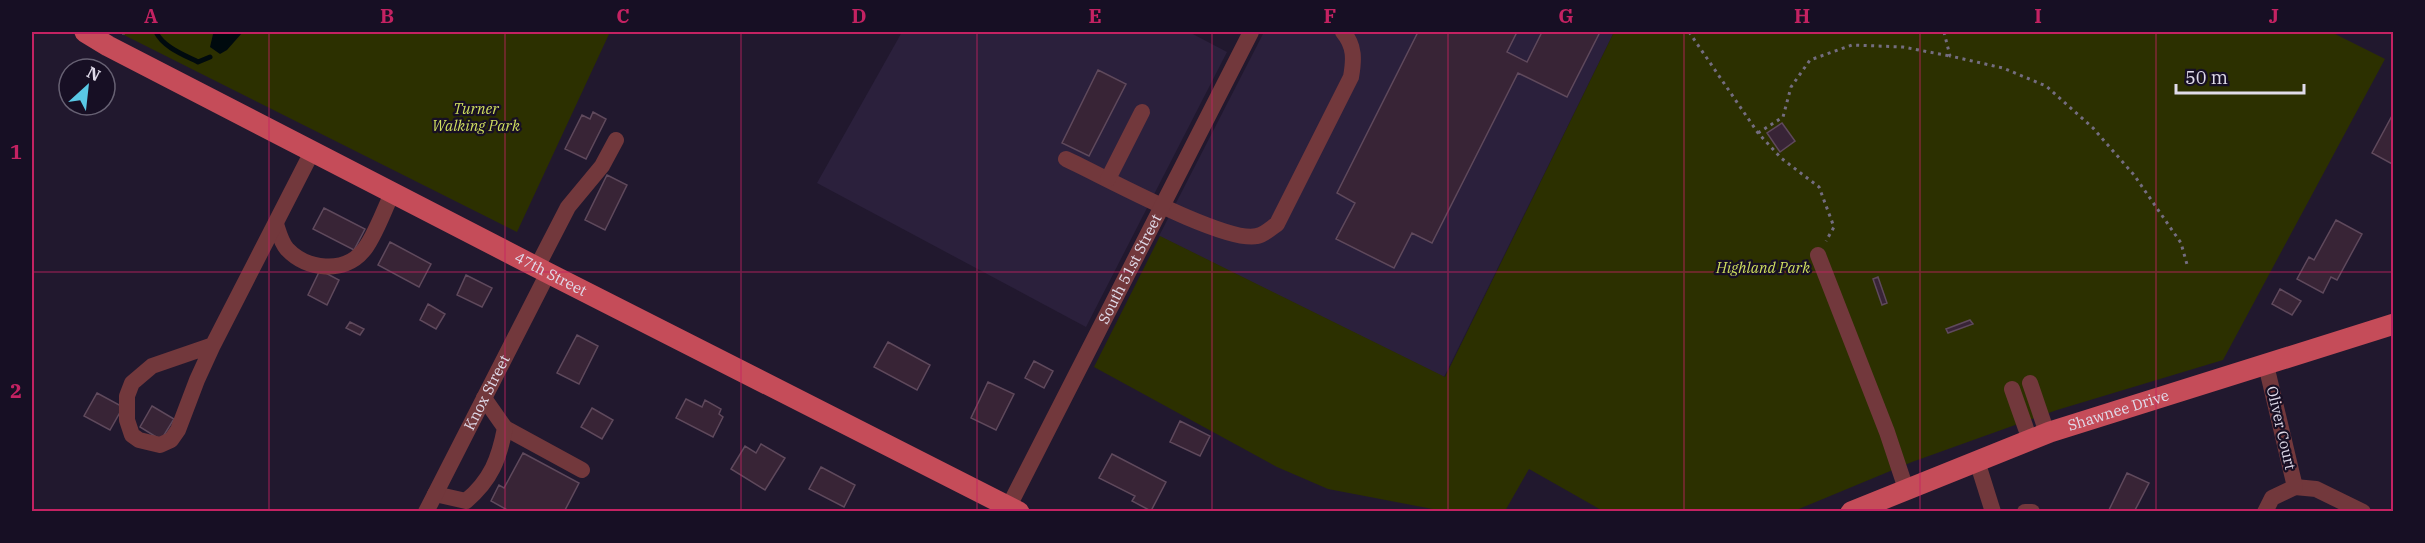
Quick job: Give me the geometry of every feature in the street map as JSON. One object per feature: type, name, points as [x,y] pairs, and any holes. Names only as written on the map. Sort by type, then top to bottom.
[{"type":"main road","name":"47th Street","points":[[89,32],[108,46],[542,270],[1014,509]]},
{"type":"main road","name":"Shawnee Drive","points":[[1851,512],[2039,437],[2394,324]]},
{"type":"street","name":"South 51st Street","points":[[1014,509],[1163,205],[1251,32]]},
{"type":"street","points":[[1066,159],[1207,226],[1233,235],[1257,236],[1277,225],[1351,77],[1354,59],[1349,39],[1343,32]]},
{"type":"street","points":[[1108,179],[1142,111]]},
{"type":"street","name":"Knox Street","points":[[426,512],[484,398],[568,207],[602,166],[616,140]]},
{"type":"street","points":[[213,345],[152,366],[132,382],[127,396],[127,420],[132,435],[160,445],[171,440],[178,430],[213,345],[313,150]]},
{"type":"street","points":[[276,224],[282,242],[298,257],[320,266],[333,267],[345,264],[364,251],[393,192]]},
{"type":"street","points":[[1818,255],[1887,432],[1906,489]]},
{"type":"street","name":"Oliver Court","points":[[2265,512],[2272,498],[2295,488],[2266,365]]},
{"type":"street","points":[[2030,383],[2039,437]]},
{"type":"street","points":[[2012,389],[2039,437]]},
{"type":"street","points":[[484,398],[505,428],[582,470]]},
{"type":"street","points":[[435,494],[466,501],[482,487],[500,454],[505,428]]},
{"type":"street","points":[[1977,461],[1994,512]]},
{"type":"street","points":[[2295,488],[2316,489],[2363,512]]},
{"type":"street","points":[[2025,512],[2032,512]]},
{"type":"path","points":[[1689,32],[1758,133],[1781,158],[1819,187],[1834,227],[1818,255]]},
{"type":"path","points":[[1944,32],[1950,56]]},
{"type":"path","points":[[1758,133],[1784,117],[1791,87],[1810,60],[1852,45],[1903,47],[2003,68],[2046,86],[2093,128],[2134,175],[2181,243],[2188,268]]},
{"type":"shaded area","points":[[218,32],[242,33],[227,50],[220,54],[210,47],[213,34]]},
{"type":"shaded area","points":[[902,32],[1189,32],[1227,52],[1086,327],[817,183]]},
{"type":"shaded area","points":[[1264,32],[1614,32],[1444,377],[1159,236]]},
{"type":"green space","name":"Turner Walking Park","points":[[118,32],[610,32],[517,232]]},
{"type":"green space","name":"Highland Park","points":[[1614,32],[2331,32],[2385,59],[2223,360],[2057,410],[1912,462],[1794,511],[1603,511],[1529,469],[1505,511],[1443,511],[1328,489],[1277,467],[1094,367],[1160,236],[1445,377]]},
{"type":"building","points":[[1418,32],[1517,32],[1507,52],[1527,62],[1542,32],[1600,32],[1567,97],[1518,73],[1432,243],[1412,233],[1394,268],[1336,239],[1355,203],[1337,193]]},
{"type":"building","points":[[1098,70],[1126,84],[1089,156],[1062,143]]},
{"type":"building","points":[[593,112],[606,119],[586,159],[565,149],[582,115],[590,119]]},
{"type":"building","points":[[2394,112],[2394,165],[2372,153]]},
{"type":"building","points":[[1782,123],[1795,141],[1780,152],[1767,133]]},
{"type":"building","points":[[607,175],[627,185],[605,230],[585,220]]},
{"type":"building","points":[[324,208],[365,229],[354,250],[313,229]]},
{"type":"building","points":[[2336,220],[2362,234],[2337,280],[2331,277],[2323,293],[2297,279],[2309,257],[2314,260]]},
{"type":"building","points":[[390,242],[431,264],[419,287],[378,265]]},
{"type":"building","points":[[320,270],[339,280],[327,305],[308,295]]},
{"type":"building","points":[[466,275],[492,288],[482,307],[457,295]]},
{"type":"building","points":[[1878,277],[1887,303],[1882,305],[1873,279]]},
{"type":"building","points":[[2280,289],[2301,301],[2292,315],[2272,304]]},
{"type":"building","points":[[428,304],[445,314],[436,329],[420,320]]},
{"type":"building","points":[[1970,320],[1973,324],[1948,333],[1946,329]]},
{"type":"building","points":[[350,322],[364,329],[360,335],[346,328]]},
{"type":"building","points":[[577,335],[598,346],[579,384],[557,373]]},
{"type":"building","points":[[888,342],[930,365],[917,390],[874,367]]},
{"type":"building","points":[[1034,361],[1053,371],[1044,388],[1025,378]]},
{"type":"building","points":[[988,382],[1014,394],[996,430],[971,418]]},
{"type":"building","points":[[97,393],[123,407],[110,430],[84,416]]},
{"type":"building","points":[[686,399],[702,407],[705,400],[721,409],[719,414],[723,417],[713,437],[676,418]]},
{"type":"building","points":[[152,406],[174,419],[161,440],[140,427]]},
{"type":"building","points":[[592,408],[613,420],[602,439],[581,427]]},
{"type":"building","points":[[1180,421],[1210,436],[1200,456],[1170,442]]},
{"type":"building","points":[[761,444],[785,458],[765,490],[731,469],[745,446],[756,453]]},
{"type":"building","points":[[523,453],[579,483],[564,512],[511,512],[491,501],[499,485],[504,488]]},
{"type":"building","points":[[1112,454],[1166,482],[1151,511],[1132,501],[1135,496],[1099,478]]},
{"type":"building","points":[[821,467],[855,485],[844,507],[809,489]]},
{"type":"building","points":[[2127,473],[2149,483],[2134,512],[2108,512]]},
{"type":"waterway","points":[[156,32],[169,46],[198,62],[210,57]]}]
